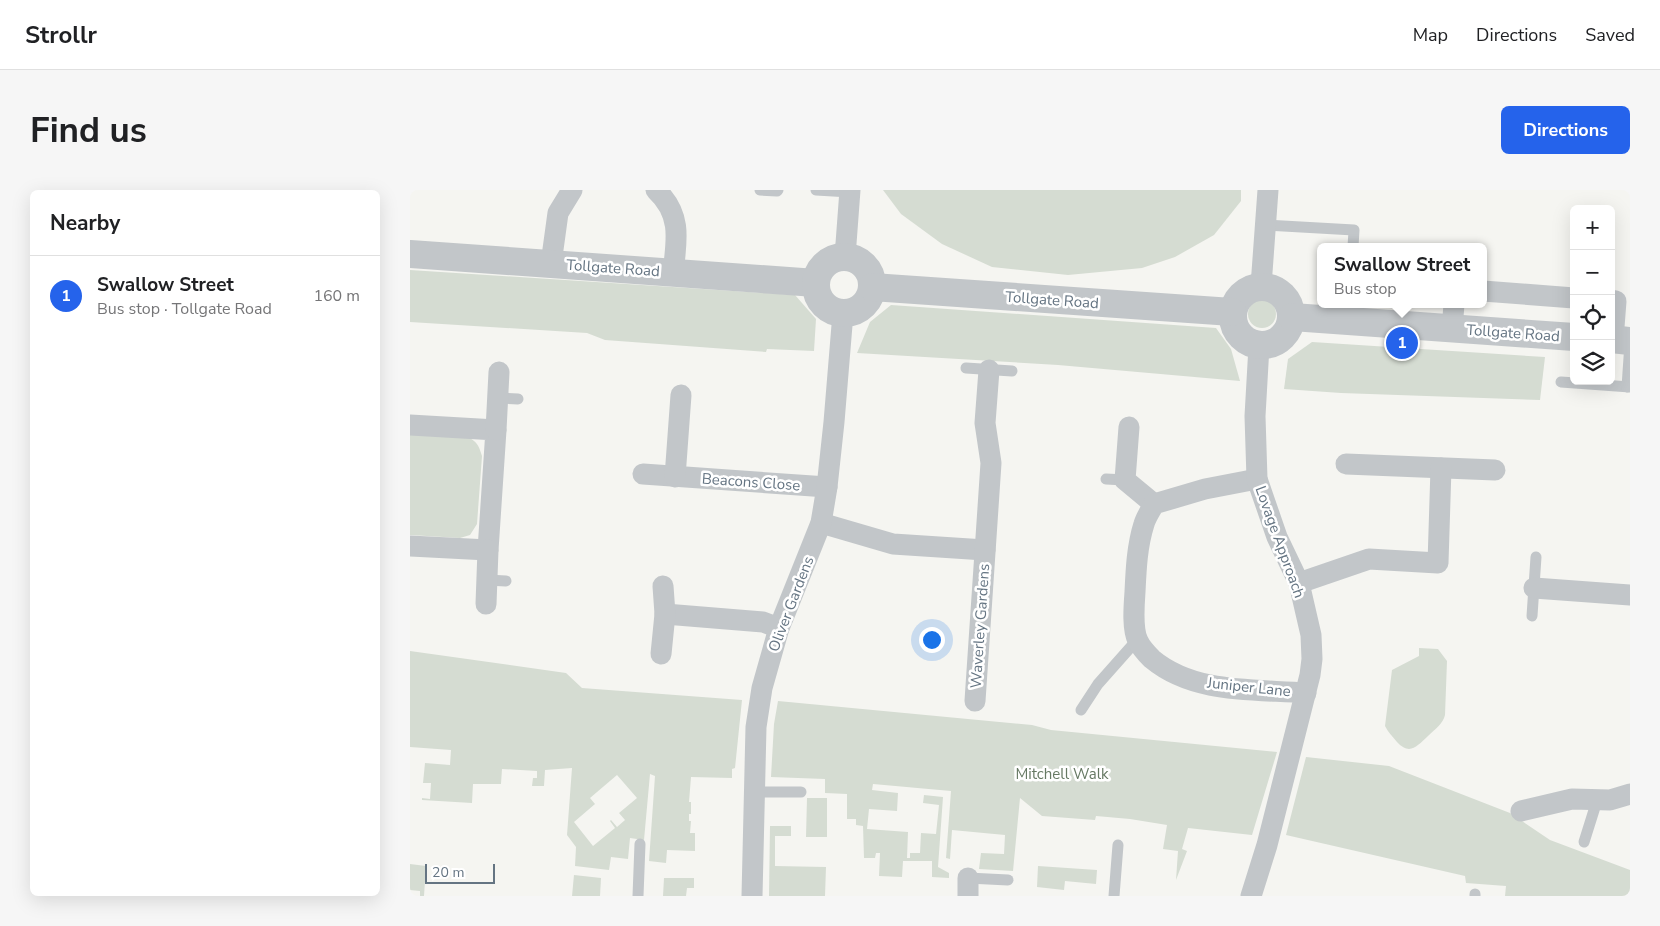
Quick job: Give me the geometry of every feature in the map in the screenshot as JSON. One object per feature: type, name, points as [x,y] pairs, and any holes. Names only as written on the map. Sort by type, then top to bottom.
[{"type":"street","points":[[551,264],[558,213],[572,190]]},
{"type":"street","points":[[656,190],[666,200],[676,220],[673,272]]},
{"type":"street","points":[[1261,286],[1268,190]]},
{"type":"street","points":[[845,256],[850,191]]},
{"type":"street","name":"Tollgate Road","points":[[410,254],[816,282]]},
{"type":"street","points":[[845,256],[859,261],[869,272],[872,287],[867,300],[857,310],[843,313],[829,308],[824,303],[819,297],[816,282],[820,269],[831,260],[845,256]]},
{"type":"street","points":[[1261,286],[1273,288],[1284,295],[1290,305],[1292,317],[1289,329],[1282,339],[1271,345],[1259,346],[1244,340],[1234,328],[1232,312],[1238,299],[1248,290],[1261,286]]},
{"type":"street","name":"Tollgate Road","points":[[872,287],[1232,312]]},
{"type":"street","points":[[1487,291],[1570,298]]},
{"type":"street","points":[[1615,301],[1621,341]]},
{"type":"street","name":"Oliver Gardens","points":[[752,896],[756,728],[762,688],[779,628],[821,523],[827,487],[843,313]]},
{"type":"street","name":"Tollgate Road","points":[[1292,317],[1453,317],[1570,336]]},
{"type":"street","name":"Lovage Approach","points":[[1251,896],[1280,794],[1306,692],[1312,659],[1311,636],[1298,583],[1278,537],[1257,479],[1255,424],[1259,346]]},
{"type":"street","name":"Waverley Gardens","points":[[975,702],[991,463],[985,423],[989,370]]},
{"type":"street","points":[[486,604],[496,580],[488,550],[496,430],[508,399],[499,372]]},
{"type":"street","points":[[675,477],[681,395]]},
{"type":"street","points":[[410,425],[496,430]]},
{"type":"street","points":[[1129,427],[1116,479],[1154,504]]},
{"type":"street","points":[[1346,464],[1495,470]]},
{"type":"street","points":[[1298,583],[1368,559],[1438,563],[1442,468]]},
{"type":"street","name":"Beacons Close","points":[[643,474],[827,487]]},
{"type":"street","points":[[1137,640],[1134,616],[1136,568],[1144,523],[1154,504],[1205,490],[1257,479]]},
{"type":"street","name":"Waverley Gardens","points":[[821,523],[893,544],[985,550]]},
{"type":"street","points":[[410,546],[488,550]]},
{"type":"street","points":[[661,654],[665,614],[663,586]]},
{"type":"street","points":[[1534,588],[1630,595]]},
{"type":"street","points":[[665,614],[763,622],[779,628]]},
{"type":"street","name":"Juniper Lane","points":[[1137,640],[1147,654],[1164,668],[1186,678],[1209,685],[1234,688],[1306,692]]},
{"type":"street","points":[[1521,811],[1572,798],[1610,800],[1630,794]]},
{"type":"lane","points":[[760,190],[778,190]]},
{"type":"lane","points":[[816,190],[850,191]]},
{"type":"lane","points":[[1266,225],[1354,230],[1353,243]]},
{"type":"lane","points":[[1561,382],[1628,387],[1621,341]]},
{"type":"lane","points":[[966,368],[1012,371]]},
{"type":"lane","points":[[1532,616],[1536,557]]},
{"type":"lane","points":[[1081,710],[1098,684],[1137,640]]},
{"type":"lane","points":[[754,792],[800,792]]},
{"type":"lane","points":[[1584,842],[1595,807],[1595,800]]},
{"type":"lane","points":[[638,896],[640,844]]},
{"type":"lane","points":[[1115,891],[1118,845]]},
{"type":"lane","points":[[968,887],[1008,880]]},
{"type":"green space","points":[[883,190],[1241,190],[1241,201],[1214,235],[1175,257],[1142,268],[1068,275],[992,267],[942,244],[901,214]]},
{"type":"green space","points":[[410,270],[795,295],[816,319],[814,351],[767,349],[766,352],[605,340],[587,333],[410,322]]},
{"type":"green space","points":[[1262,300],[1272,304],[1276,314],[1272,324],[1262,328],[1252,324],[1248,314],[1252,304]]},
{"type":"green space","points":[[891,305],[1216,328],[1231,349],[1240,381],[1058,365],[857,353],[870,322]]},
{"type":"green space","points":[[1312,342],[1545,357],[1540,400],[1341,393],[1284,389],[1288,359]]},
{"type":"green space","points":[[410,433],[444,433],[462,436],[474,441],[478,446],[482,456],[477,524],[470,535],[460,538],[410,535]]},
{"type":"green space","points":[[1419,648],[1438,649],[1447,661],[1445,715],[1436,729],[1417,746],[1410,749],[1397,742],[1385,726],[1392,670],[1419,656]]},
{"type":"green space","points":[[410,651],[566,673],[582,688],[742,700],[735,768],[732,769],[732,778],[691,777],[689,802],[691,802],[691,814],[689,814],[689,821],[691,821],[690,833],[695,833],[695,851],[667,850],[666,863],[649,861],[655,776],[650,774],[644,840],[630,838],[628,859],[611,857],[609,870],[575,866],[576,847],[567,835],[572,768],[545,770],[544,786],[532,786],[533,778],[537,778],[537,771],[502,769],[501,784],[473,784],[472,803],[422,800],[422,798],[430,799],[431,783],[423,783],[425,763],[450,765],[451,750],[410,747]],"holes":[[[617,775],[637,798],[619,813],[625,820],[617,827],[611,820],[615,828],[593,846],[574,822],[595,804],[590,798]]]},
{"type":"green space","name":"Mitchell Walk","points":[[778,701],[1032,725],[1051,730],[1277,752],[1252,835],[1188,828],[1182,849],[1187,851],[1176,880],[1178,851],[1163,849],[1167,825],[1096,816],[1095,820],[1042,816],[1020,798],[1013,871],[979,869],[981,853],[1004,854],[1005,835],[952,830],[950,859],[946,858],[951,791],[873,784],[872,790],[898,793],[897,811],[869,809],[867,829],[908,832],[907,858],[910,858],[910,853],[920,853],[921,833],[936,834],[939,805],[923,803],[924,795],[943,797],[938,867],[949,873],[949,878],[932,877],[932,861],[903,861],[902,877],[879,876],[880,853],[876,853],[875,858],[864,858],[863,826],[856,825],[856,819],[847,819],[847,794],[825,793],[825,779],[771,777],[774,724]]},
{"type":"green space","points":[[1306,757],[1389,766],[1510,813],[1550,840],[1630,870],[1630,896],[1505,896],[1506,886],[1466,883],[1465,876],[1286,835]]},
{"type":"green space","points":[[807,798],[827,798],[827,837],[806,837]]},
{"type":"green space","points":[[770,826],[791,826],[791,836],[775,836],[775,866],[826,867],[825,896],[769,896]]},
{"type":"green space","points":[[410,864],[426,866],[424,896],[420,896],[420,891],[410,890]]},
{"type":"green space","points":[[1038,866],[1097,870],[1096,884],[1065,881],[1064,890],[1037,887]]},
{"type":"green space","points":[[574,875],[601,878],[600,896],[572,896]]},
{"type":"green space","points":[[664,878],[694,878],[694,888],[687,888],[686,896],[663,896]]},
{"type":"place","name":"Swallow Street","points":[[1402,343]]}]
